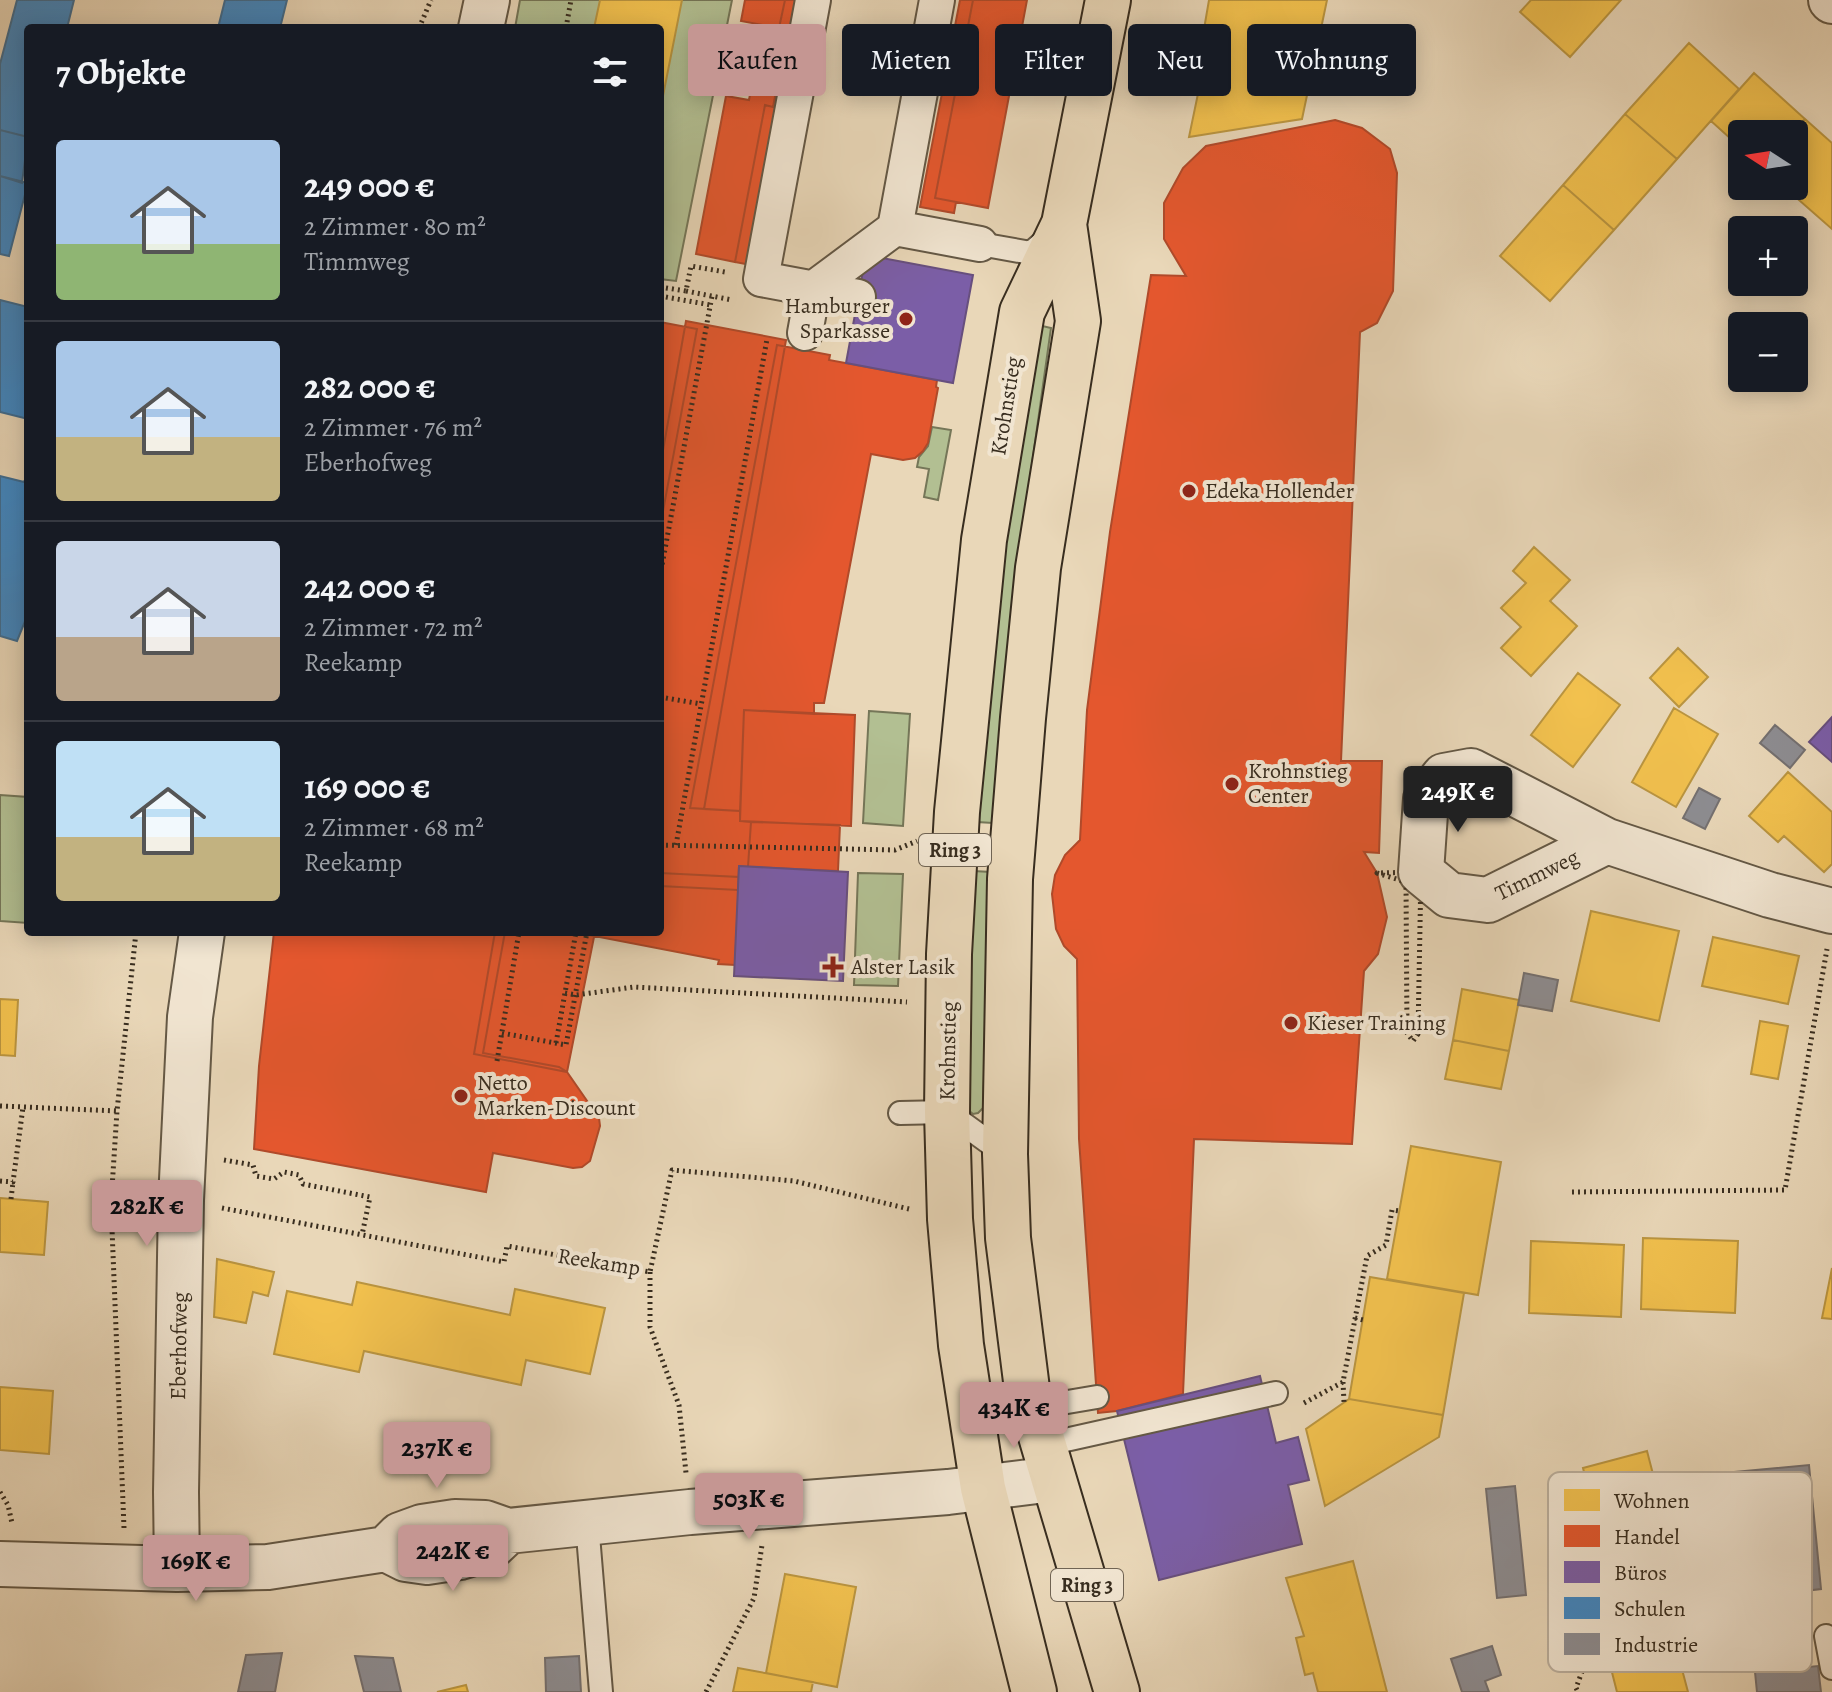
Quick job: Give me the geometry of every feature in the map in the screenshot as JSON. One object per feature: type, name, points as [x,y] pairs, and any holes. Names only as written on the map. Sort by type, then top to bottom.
[{"type":"main road","name":"Krohnstieg","points":[[1034,1692],[983,1488],[961,1345],[950,1219],[948,1004],[957,812],[984,540],[1022,312],[1064,224],[1108,0]]},
{"type":"main road","name":"Krohnstieg","points":[[1064,224],[1078,321],[1038,568],[1010,879],[1005,1154],[1008,1238],[1019,1335],[1043,1444],[1117,1692]]},
{"type":"street","points":[[482,24],[487,0]]},
{"type":"street","points":[[813,0],[761,279],[858,297]]},
{"type":"street","points":[[805,333],[813,289],[895,228],[937,0]]},
{"type":"street","points":[[895,228],[980,244]]},
{"type":"street","name":"Timmweg","points":[[1607,841],[1488,900],[1449,895],[1421,872],[1426,799],[1444,776],[1471,771],[1607,841],[1770,895],[1831,923]]},
{"type":"street","name":"Eberhofweg","points":[[177,1569],[181,1200],[190,1017],[201,936]]},
{"type":"street","points":[[0,1564],[122,1569],[268,1567],[386,1549],[406,1559],[427,1562],[490,1548],[508,1531],[690,1512],[983,1488],[1043,1444]]},
{"type":"lane","points":[[980,244],[1031,253],[1064,224]]},
{"type":"lane","points":[[900,1113],[947,1112],[1005,1154]]},
{"type":"lane","points":[[1043,1444],[1276,1393]]},
{"type":"lane","points":[[1043,1444],[1097,1397]]},
{"type":"lane","points":[[587,1523],[601,1692]]},
{"type":"lane","points":[[1826,1636],[1832,1668]]},
{"type":"path","points":[[421,24],[431,0]]},
{"type":"path","points":[[567,24],[571,0]]},
{"type":"path","points":[[686,291],[691,266],[761,279]]},
{"type":"path","points":[[664,288],[712,296],[664,555]]},
{"type":"path","points":[[664,297],[711,305]]},
{"type":"path","points":[[676,845],[770,326]]},
{"type":"path","points":[[664,698],[701,704]]},
{"type":"path","points":[[664,845],[895,850]]},
{"type":"path","points":[[1377,873],[1406,882],[1407,1033],[1413,1041],[1418,1034],[1421,872]]},
{"type":"path","points":[[1572,1192],[1785,1190],[1831,923]]},
{"type":"path","points":[[122,1569],[124,1512],[111,1204],[117,1111],[136,936]]},
{"type":"path","points":[[497,1061],[518,936]]},
{"type":"path","points":[[556,1043],[575,936]]},
{"type":"path","points":[[502,1033],[566,1045],[586,936]]},
{"type":"path","points":[[571,959],[582,961]]},
{"type":"path","points":[[565,993],[576,995],[634,987],[948,1004]]},
{"type":"path","points":[[0,1106],[117,1111]]},
{"type":"path","points":[[11,1199],[23,1107]]},
{"type":"path","points":[[184,1152],[253,1165],[256,1176],[274,1179],[284,1172],[299,1175],[303,1184],[370,1197],[362,1235]]},
{"type":"path","name":"Reekamp","points":[[181,1200],[504,1262],[507,1246],[650,1272],[672,1170],[794,1181],[950,1219]]},
{"type":"path","points":[[0,1181],[13,1182]]},
{"type":"path","points":[[1344,1402],[1343,1382],[1367,1256],[1386,1245],[1392,1210],[1399,1211]]},
{"type":"path","points":[[650,1272],[650,1327],[679,1405],[690,1512]]},
{"type":"path","points":[[1355,1318],[1363,1320]]},
{"type":"path","points":[[1276,1393],[1293,1410],[1343,1382]]},
{"type":"path","points":[[706,1692],[754,1598],[762,1541],[760,1506]]},
{"type":"path","points":[[1578,1692],[1576,1688],[1582,1672]]},
{"type":"green space","points":[[520,0],[732,0],[727,24],[688,24],[688,96],[713,96],[676,281],[664,280],[664,24],[516,24]]},
{"type":"green space","points":[[1038,325],[1051,328],[1018,564],[993,823],[977,822],[999,556]]},
{"type":"green space","points":[[932,427],[951,430],[938,500],[924,497],[929,469],[917,467],[919,457],[928,446]]},
{"type":"green space","points":[[869,711],[910,714],[903,826],[863,823]]},
{"type":"green space","points":[[0,795],[24,797],[24,923],[0,921]]},
{"type":"green space","points":[[973,871],[991,872],[983,1108],[973,1114],[967,1109]]},
{"type":"green space","points":[[858,873],[903,874],[898,986],[854,985]]},
{"type":"building: Wohnen","points":[[600,0],[682,0],[664,91],[664,24],[595,24]]},
{"type":"building: Wohnen","points":[[1209,0],[1327,0],[1322,24],[1247,24],[1247,96],[1307,96],[1302,119],[1189,137],[1198,96],[1231,96],[1231,24],[1205,24]]},
{"type":"building: Wohnen","points":[[1531,0],[1621,0],[1570,57],[1520,12]]},
{"type":"building: Wohnen","points":[[1689,43],[1739,89],[1677,159],[1625,114]]},
{"type":"building: Wohnen","points":[[1754,73],[1805,119],[1728,120],[1728,136],[1711,121]]},
{"type":"building: Wohnen","points":[[1625,114],[1677,159],[1614,230],[1563,185]]},
{"type":"building: Wohnen","points":[[1808,122],[1832,143],[1832,229],[1799,200],[1808,200]]},
{"type":"building: Wohnen","points":[[1563,185],[1614,230],[1550,301],[1500,256]]},
{"type":"building: Wohnen","points":[[1534,547],[1570,580],[1550,601],[1577,626],[1531,676],[1501,648],[1521,627],[1501,608],[1526,583],[1513,571]]},
{"type":"building: Wohnen","points":[[1678,648],[1708,677],[1679,707],[1650,678]]},
{"type":"building: Wohnen","points":[[1578,673],[1620,705],[1573,767],[1531,735]]},
{"type":"building: Wohnen","points":[[1674,708],[1718,734],[1676,807],[1632,782]]},
{"type":"building: Wohnen","points":[[1788,772],[1832,812],[1832,864],[1824,872],[1784,836],[1778,842],[1749,816]]},
{"type":"building: Wohnen","points":[[1591,911],[1679,931],[1659,1021],[1571,1001]]},
{"type":"building: Wohnen","points":[[1713,937],[1799,956],[1788,1004],[1702,986]]},
{"type":"building: Wohnen","points":[[1462,989],[1519,1000],[1509,1051],[1453,1040]]},
{"type":"building: Wohnen","points":[[0,999],[18,1000],[15,1056],[0,1055]]},
{"type":"building: Wohnen","points":[[1760,1021],[1788,1026],[1778,1079],[1751,1074]]},
{"type":"building: Wohnen","points":[[1453,1040],[1509,1051],[1501,1089],[1445,1079]]},
{"type":"building: Wohnen","points":[[1411,1146],[1501,1162],[1478,1295],[1387,1279]]},
{"type":"building: Wohnen","points":[[0,1198],[48,1202],[44,1255],[0,1252]]},
{"type":"building: Wohnen","points":[[1643,1238],[1738,1241],[1735,1313],[1641,1309]]},
{"type":"building: Wohnen","points":[[1531,1241],[1624,1245],[1621,1317],[1529,1313]]},
{"type":"building: Wohnen","points":[[217,1259],[274,1272],[268,1296],[253,1292],[246,1323],[214,1317]]},
{"type":"building: Wohnen","points":[[1832,1268],[1832,1319],[1822,1318]]},
{"type":"building: Wohnen","points":[[1370,1277],[1464,1293],[1443,1415],[1349,1399]]},
{"type":"building: Wohnen","points":[[357,1282],[510,1315],[515,1289],[605,1308],[590,1374],[526,1360],[521,1385],[364,1351],[359,1372],[274,1354],[287,1291],[352,1305]]},
{"type":"building: Wohnen","points":[[0,1387],[53,1391],[49,1454],[0,1450]]},
{"type":"building: Wohnen","points":[[1349,1399],[1443,1415],[1439,1437],[1325,1506],[1306,1429]]},
{"type":"building: Wohnen","points":[[1647,1451],[1652,1472],[1584,1472],[1583,1468]]},
{"type":"building: Wohnen","points":[[1353,1561],[1387,1692],[1318,1692],[1313,1673],[1305,1675],[1296,1638],[1304,1636],[1286,1578]]},
{"type":"building: Wohnen","points":[[785,1574],[856,1587],[837,1687],[766,1673]]},
{"type":"building: Wohnen","points":[[738,1668],[813,1682],[811,1692],[733,1692]]},
{"type":"building: Wohnen","points":[[1612,1672],[1683,1672],[1688,1692],[1617,1692]]},
{"type":"building: Wohnen","points":[[466,1685],[468,1692],[437,1692]]},
{"type":"building: Handel","points":[[745,0],[785,0],[780,24],[741,21]]},
{"type":"building: Handel","points":[[785,0],[801,0],[796,24],[780,24]]},
{"type":"building: Handel","points":[[960,0],[973,0],[968,24],[955,24]]},
{"type":"building: Handel","points":[[973,0],[1027,0],[1022,24],[995,24],[995,96],[1009,96],[988,208],[935,198],[955,96],[979,96],[979,24],[968,24]]},
{"type":"building: Handel","points":[[726,96],[749,100],[750,96],[775,96],[773,107],[765,105],[735,262],[696,254]]},
{"type":"building: Handel","points":[[775,96],[783,96],[751,265],[735,262],[765,105],[773,107]]},
{"type":"building: Handel","points":[[941,96],[955,96],[935,198],[956,202],[954,213],[920,207]]},
{"type":"building: Handel","name":"Krohnstieg Center","points":[[1335,120],[1362,128],[1390,149],[1397,173],[1393,291],[1377,323],[1360,332],[1341,761],[1382,761],[1379,853],[1364,852],[1377,873],[1387,917],[1378,954],[1364,971],[1352,1144],[1194,1139],[1183,1394],[1098,1413],[1079,1139],[1077,959],[1064,946],[1056,929],[1052,894],[1055,875],[1065,855],[1080,840],[1087,710],[1110,532],[1151,275],[1186,276],[1164,239],[1164,203],[1183,168],[1206,146]]},
{"type":"building: Handel","points":[[686,321],[786,340],[704,809],[740,811],[740,821],[751,822],[748,867],[739,866],[738,890],[664,886],[664,445]]},
{"type":"building: Handel","points":[[664,323],[697,329],[664,506]]},
{"type":"building: Handel","points":[[777,345],[830,355],[829,360],[937,380],[928,443],[915,458],[903,460],[871,454],[824,703],[814,703],[814,714],[744,710],[740,811],[690,808]]},
{"type":"building: Handel","points":[[744,710],[855,715],[851,826],[740,821]]},
{"type":"building: Handel","points":[[751,822],[840,825],[838,871],[748,867]]},
{"type":"building: Handel","points":[[664,873],[739,877],[735,965],[718,964],[719,960],[594,936],[664,936]]},
{"type":"building: Handel","points":[[274,936],[504,936],[483,1053],[559,1067],[567,1072],[599,1118],[600,1126],[590,1161],[582,1167],[493,1153],[486,1192],[254,1149],[259,1066]]},
{"type":"building: Handel","points":[[494,936],[594,936],[567,1072],[474,1054]]},
{"type":"building: Büros","points":[[866,255],[973,275],[953,383],[846,363]]},
{"type":"building: Büros","points":[[1832,717],[1832,762],[1809,742]]},
{"type":"building: Büros","points":[[739,866],[848,872],[843,981],[734,976]]},
{"type":"building: Büros","points":[[1260,1376],[1276,1443],[1298,1437],[1309,1480],[1288,1485],[1302,1544],[1159,1580],[1117,1411]]},
{"type":"building: Schulen","points":[[17,0],[74,0],[68,24],[24,24],[24,136],[0,130],[0,64]]},
{"type":"building: Schulen","points":[[225,0],[287,0],[281,24],[219,24]]},
{"type":"building: Schulen","points":[[0,130],[24,136],[22,183],[0,176]]},
{"type":"building: Schulen","points":[[0,176],[24,182],[24,198],[9,256],[0,254]]},
{"type":"building: Schulen","points":[[0,300],[24,306],[24,418],[0,412]]},
{"type":"building: Schulen","points":[[0,476],[24,482],[24,624],[17,641],[0,636]]},
{"type":"building: Industrie","points":[[1775,725],[1805,750],[1790,768],[1760,743]]},
{"type":"building: Industrie","points":[[1699,788],[1720,799],[1705,829],[1683,818]]},
{"type":"building: Industrie","points":[[1524,973],[1558,980],[1552,1011],[1518,1005]]},
{"type":"building: Industrie","points":[[1809,1465],[1810,1472],[1735,1472]]},
{"type":"building: Industrie","points":[[1515,1486],[1526,1595],[1497,1598],[1486,1489]]},
{"type":"building: Industrie","points":[[1812,1496],[1821,1589],[1812,1590]]},
{"type":"building: Industrie","points":[[1492,1646],[1501,1675],[1485,1681],[1489,1692],[1462,1692],[1451,1659]]},
{"type":"building: Industrie","points":[[282,1653],[275,1692],[238,1692],[246,1655]]},
{"type":"building: Industrie","points":[[355,1656],[393,1658],[401,1692],[364,1692]]},
{"type":"building: Industrie","points":[[579,1656],[581,1692],[546,1692],[545,1658]]},
{"type":"building: Industrie","points":[[1818,1666],[1821,1692],[1757,1692],[1755,1672],[1812,1672],[1812,1667]]},
{"type":"place","name":"Hamburger Sparkasse","points":[[906,319]]},
{"type":"place","name":"Edeka Hollender","points":[[1189,491]]},
{"type":"place","name":"Krohnstieg Center","points":[[1232,784]]},
{"type":"place","name":"Alster Lasik","points":[[833,967]]},
{"type":"place","name":"Kieser Training","points":[[1291,1023]]},
{"type":"place","name":"Netto Marken-Discount","points":[[461,1096]]}]
